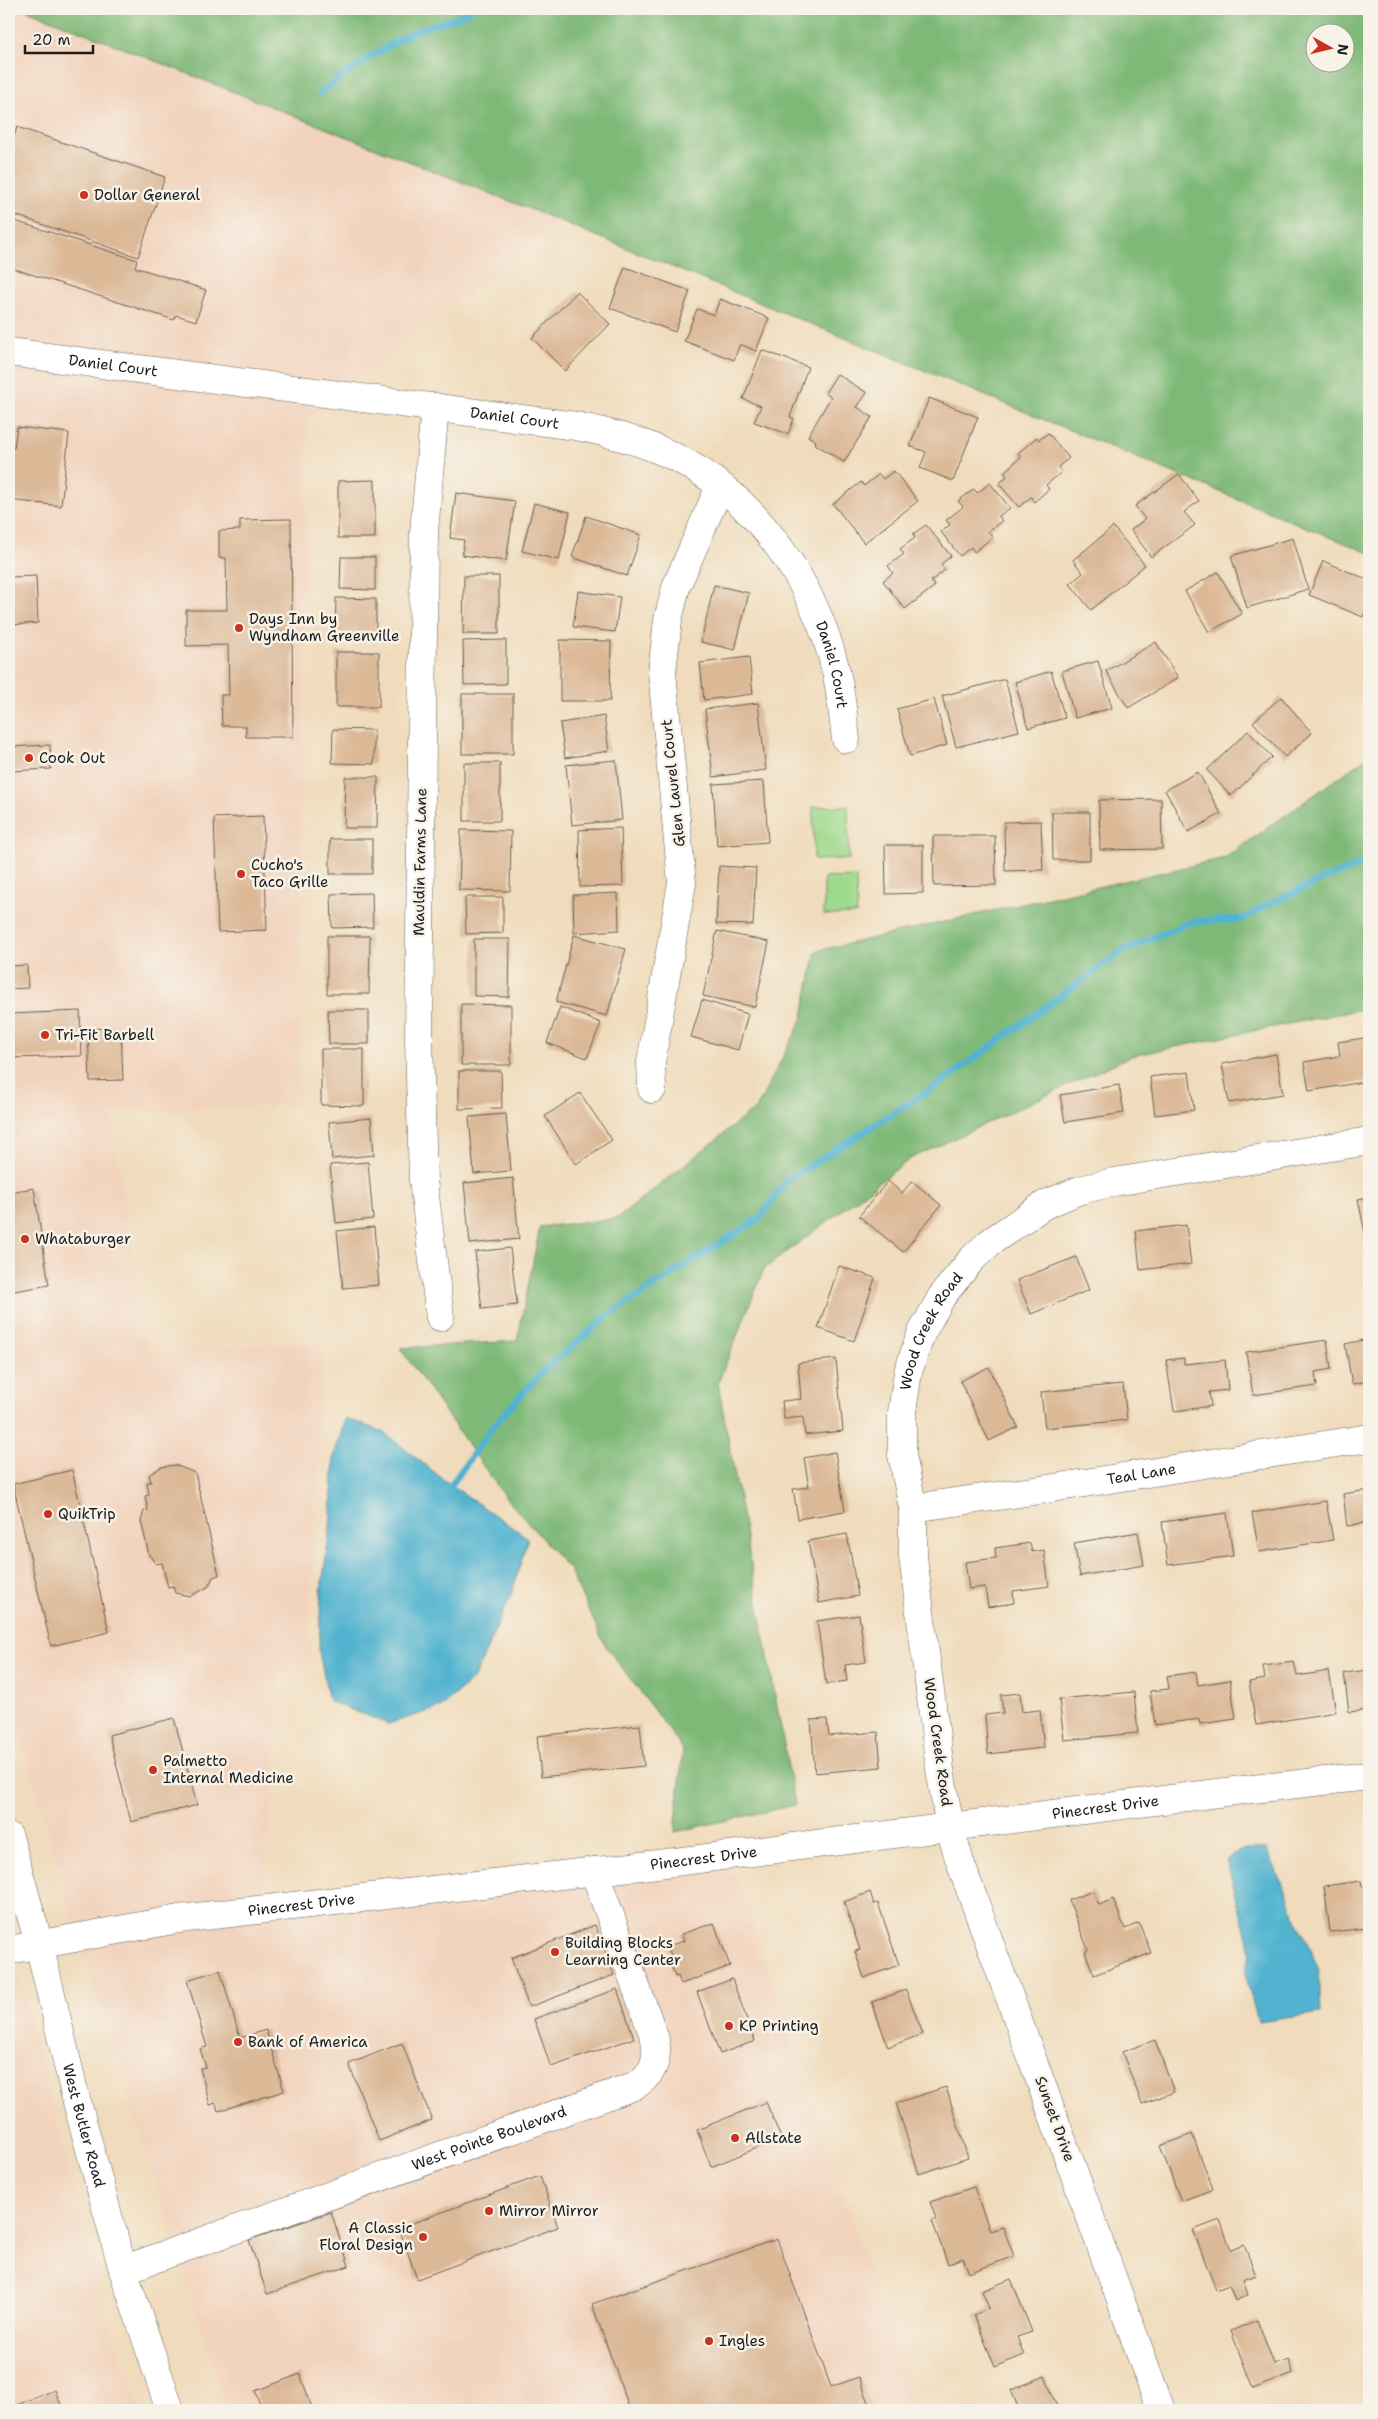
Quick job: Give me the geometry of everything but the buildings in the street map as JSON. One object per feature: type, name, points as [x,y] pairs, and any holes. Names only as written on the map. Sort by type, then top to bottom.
[{"type":"street","name":"Daniel Court","points":[[9,352],[576,426],[616,434],[676,458],[720,486],[760,523],[787,560],[809,597],[828,643],[836,673],[846,739]]},
{"type":"street","name":"Mauldin Farms Lane","points":[[435,408],[424,532],[419,1041],[422,1180],[440,1317]]},
{"type":"street","name":"Glen Laurel Court","points":[[652,1089],[650,1062],[682,883],[662,672],[668,620],[676,587],[720,486]]},
{"type":"street","name":"Wood Creek Road","points":[[950,1828],[940,1768],[914,1557],[913,1508],[902,1455],[902,1412],[908,1372],[921,1334],[942,1296],[972,1259],[989,1243],[1044,1206],[1080,1190],[1114,1182],[1369,1141]]},
{"type":"street","name":"Teal Lane","points":[[913,1508],[1047,1489],[1369,1438]]},
{"type":"street","name":"Pinecrest Drive","points":[[9,1950],[179,1919],[594,1871],[1226,1792],[1369,1776]]},
{"type":"street","name":"Sunset Drive","points":[[950,1828],[960,1862],[1161,2410]]},
{"type":"street","name":"West Butler Road","points":[[9,1837],[39,1944],[74,2091],[123,2270],[170,2410]]},
{"type":"street","name":"West Pointe Boulevard","points":[[123,2270],[634,2086],[644,2080],[656,2062],[657,2050],[655,2039],[594,1871]]},
{"type":"shaded area","points":[[9,9],[24,9],[560,221],[307,419],[298,1105],[112,1112],[147,1351],[323,1342],[309,1663],[282,1675],[264,1911],[736,1874],[915,2410],[227,2410],[75,1926],[9,1698]]},
{"type":"shaded area","points":[[9,1938],[107,2318],[142,2410],[9,2410]]},
{"type":"green space","points":[[24,9],[1369,9],[1369,553],[560,221]]},
{"type":"green space","points":[[1369,756],[1369,1007],[1131,1056],[910,1159],[764,1269],[718,1383],[795,1805],[675,1832],[683,1749],[605,1645],[569,1569],[505,1497],[400,1348],[517,1341],[540,1227],[618,1218],[757,1107],[802,1020],[816,951],[1225,858]]},
{"type":"green space","points":[[848,806],[849,859],[814,860],[813,807]]},
{"type":"green space","points":[[856,877],[857,914],[824,915],[824,878]]},
{"type":"water","points":[[345,1418],[383,1432],[451,1485],[528,1538],[512,1592],[474,1678],[442,1707],[388,1724],[329,1701],[319,1652],[321,1590],[330,1529],[334,1457]]},
{"type":"water","points":[[1244,1849],[1267,1849],[1319,1970],[1321,2013],[1258,2022],[1245,1974],[1251,1952],[1226,1859]]},
{"type":"waterway","points":[[320,93],[367,60],[403,38],[423,28],[459,17],[472,9]]},
{"type":"waterway","points":[[451,1485],[494,1425],[543,1371],[610,1314],[761,1217],[786,1181],[939,1084],[1124,950],[1191,922],[1243,919],[1268,904],[1321,880],[1369,862]]},
{"type":"place","name":"Dollar General","points":[[84,195]]},
{"type":"place","name":"Days Inn by Wyndham Greenville","points":[[239,628]]},
{"type":"place","name":"Cook Out","points":[[29,758]]},
{"type":"place","name":"Cucho's Taco Grille","points":[[241,874]]},
{"type":"place","name":"Tri-Fit Barbell","points":[[45,1035]]},
{"type":"place","name":"Whataburger","points":[[25,1239]]},
{"type":"place","name":"QuikTrip","points":[[48,1514]]},
{"type":"place","name":"Palmetto Internal Medicine","points":[[153,1770]]},
{"type":"place","name":"Building Blocks Learning Center","points":[[555,1952]]},
{"type":"place","name":"KP Printing","points":[[729,2026]]},
{"type":"place","name":"Bank of America","points":[[238,2042]]},
{"type":"place","name":"Allstate","points":[[735,2138]]},
{"type":"place","name":"Mirror Mirror","points":[[489,2211]]},
{"type":"place","name":"A Classic Floral Design","points":[[423,2237]]},
{"type":"place","name":"Ingles","points":[[709,2341]]}]
